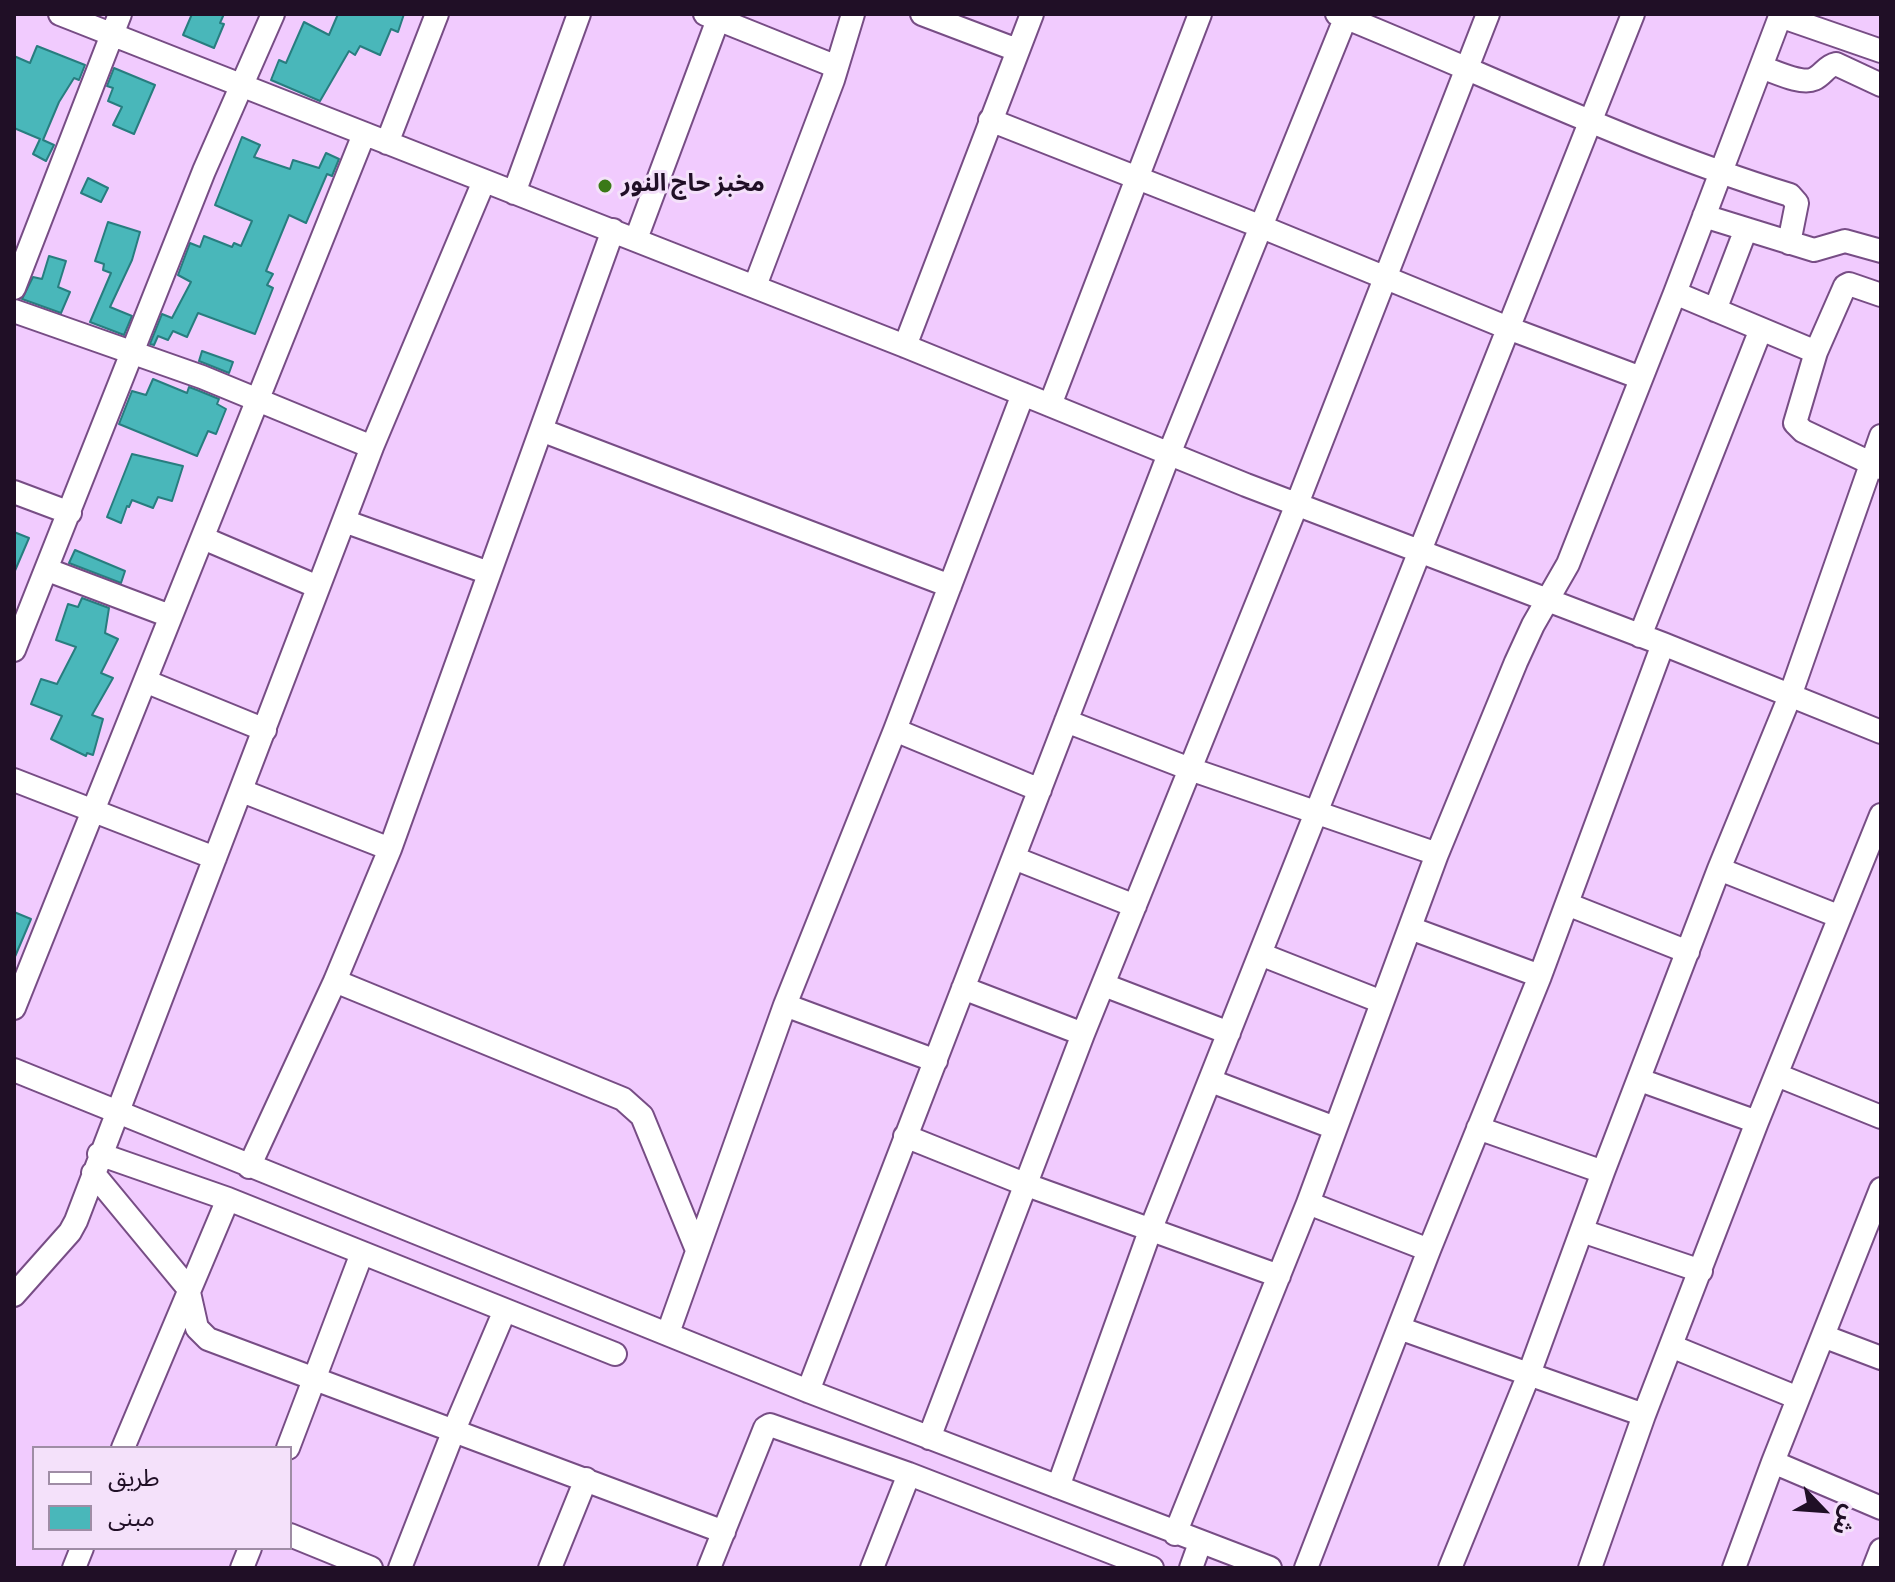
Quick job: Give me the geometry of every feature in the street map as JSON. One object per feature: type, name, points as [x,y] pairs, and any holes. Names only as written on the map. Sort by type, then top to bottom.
[{"type":"street","points":[[60,14],[116,24],[243,86],[755,286],[1169,454],[1663,644],[1881,732]]},
{"type":"street","points":[[14,650],[204,171],[273,14]]},
{"type":"street","points":[[387,143],[437,14]]},
{"type":"street","points":[[514,193],[579,14]]},
{"type":"street","points":[[755,286],[837,67],[853,14]]},
{"type":"street","points":[[922,14],[1017,50]]},
{"type":"street","points":[[905,346],[1032,14]]},
{"type":"street","points":[[1050,405],[1200,14]]},
{"type":"street","points":[[929,1438],[1083,1034],[1297,504],[1488,14]]},
{"type":"street","points":[[1058,1487],[1150,1231],[1633,14]]},
{"type":"street","points":[[808,1391],[1169,454],[1262,227],[1343,15],[1590,122],[1720,173],[1795,198],[1797,209],[1789,243]]},
{"type":"street","points":[[1175,1534],[1308,1203],[1437,854],[1516,662],[1568,564],[1780,15],[1881,51]]},
{"type":"street","points":[[636,239],[714,16],[837,67]]},
{"type":"street","points":[[14,288],[116,24]]},
{"type":"street","points":[[1761,67],[1806,80],[1816,79],[1827,67],[1836,64],[1881,85]]},
{"type":"street","points":[[990,120],[1262,227],[1384,279],[1641,378]]},
{"type":"street","points":[[14,1008],[364,134]]},
{"type":"street","points":[[14,1295],[70,1232],[372,447],[484,181]]},
{"type":"street","points":[[1704,216],[1814,250],[1845,241],[1881,251]]},
{"type":"street","points":[[1715,310],[1746,229]]},
{"type":"street","points":[[249,1167],[335,981],[390,849],[613,230]]},
{"type":"street","points":[[1875,466],[1803,431],[1795,423],[1816,352],[1846,284],[1876,293],[1881,258]]},
{"type":"street","points":[[1675,293],[1816,352]]},
{"type":"street","points":[[14,311],[130,354],[175,367],[372,447]]},
{"type":"street","points":[[1640,636],[1761,329]]},
{"type":"street","points":[[668,1333],[785,1005],[895,730],[1023,394]]},
{"type":"street","points":[[541,430],[950,586]]},
{"type":"street","points":[[1450,1568],[1529,1374],[1719,869],[1790,696],[1875,466],[1881,436]]},
{"type":"street","points":[[14,492],[70,513]]},
{"type":"street","points":[[344,521],[489,573]]},
{"type":"street","points":[[203,538],[318,587]]},
{"type":"street","points":[[48,570],[170,616]]},
{"type":"street","points":[[1306,1568],[1429,1250],[1540,976],[1663,644]]},
{"type":"street","points":[[145,681],[265,730]]},
{"type":"street","points":[[1066,721],[1190,769],[1437,854]]},
{"type":"street","points":[[895,730],[1040,790]]},
{"type":"street","points":[[14,780],[215,858]]},
{"type":"street","points":[[242,791],[390,849]]},
{"type":"street","points":[[1590,1568],[1644,1415],[1757,1122],[1881,815]]},
{"type":"street","points":[[1014,858],[1135,906]]},
{"type":"street","points":[[1719,869],[1838,916]]},
{"type":"street","points":[[1567,904],[1688,952]]},
{"type":"street","points":[[1410,928],[1540,976]]},
{"type":"street","points":[[1260,954],[1382,1002]]},
{"type":"street","points":[[335,981],[623,1099],[642,1116],[697,1250]]},
{"type":"street","points":[[1104,985],[1229,1033]]},
{"type":"street","points":[[963,988],[1083,1034]]},
{"type":"street","points":[[785,1005],[936,1061]]},
{"type":"street","points":[[14,1070],[808,1391],[1270,1568]]},
{"type":"street","points":[[1777,1075],[1881,1117]]},
{"type":"street","points":[[1640,1080],[1757,1122]]},
{"type":"street","points":[[1211,1081],[1335,1128]]},
{"type":"street","points":[[1478,1128],[1603,1172]]},
{"type":"street","points":[[905,1136],[1027,1185],[1279,1276]]},
{"type":"street","points":[[96,1163],[228,1199],[615,1354]]},
{"type":"street","points":[[96,1163],[188,1288],[194,1319],[202,1334],[724,1532]]},
{"type":"street","points":[[1734,1568],[1880,1192]]},
{"type":"street","points":[[124,1446],[228,1199]]},
{"type":"street","points":[[1308,1203],[1429,1250]]},
{"type":"street","points":[[1582,1231],[1701,1271]]},
{"type":"street","points":[[289,1446],[362,1253]]},
{"type":"street","points":[[400,1568],[505,1310]]},
{"type":"street","points":[[1399,1328],[1644,1415]]},
{"type":"street","points":[[1823,1336],[1881,1358]]},
{"type":"street","points":[[1671,1346],[1798,1398]]},
{"type":"street","points":[[709,1568],[765,1428],[770,1425],[909,1474],[1152,1568]]},
{"type":"street","points":[[1773,1462],[1881,1508]]},
{"type":"street","points":[[872,1568],[909,1474]]},
{"type":"street","points":[[550,1568],[586,1479]]},
{"type":"street","points":[[292,1536],[371,1568]]},
{"type":"street","points":[[1191,1568],[1200,1543]]},
{"type":"street","points":[[1874,1568],[1881,1550]]},
{"type":"building","points":[[192,14],[224,14],[220,23],[224,24],[214,48],[183,35]]},
{"type":"building","points":[[338,14],[404,14],[398,32],[391,29],[380,55],[360,46],[355,55],[349,51],[320,101],[271,80],[279,60],[286,63],[304,22],[329,35]]},
{"type":"building","points":[[37,46],[85,65],[79,80],[74,78],[59,102],[43,140],[54,145],[46,161],[33,154],[40,139],[14,128],[14,56],[30,63]]},
{"type":"building","points":[[114,68],[155,85],[134,134],[113,125],[122,107],[108,101],[113,88],[107,86]]},
{"type":"building","points":[[242,137],[260,145],[254,157],[290,169],[293,160],[319,168],[326,153],[339,159],[332,176],[327,174],[306,223],[289,215],[266,271],[273,274],[267,285],[273,288],[255,334],[198,313],[187,337],[173,331],[168,340],[158,336],[154,345],[150,344],[162,314],[172,318],[191,282],[178,275],[190,243],[200,247],[204,236],[232,247],[234,243],[241,246],[252,221],[215,205]]},
{"type":"building","points":[[88,178],[108,188],[101,202],[81,193]]},
{"type":"building","points":[[108,222],[140,232],[132,260],[110,307],[132,316],[124,335],[90,322],[111,273],[103,270],[104,264],[95,261]]},
{"type":"building","points":[[49,256],[66,261],[58,287],[70,292],[61,313],[22,299],[33,277],[42,279]]},
{"type":"building","points":[[202,351],[233,362],[229,373],[199,361]]},
{"type":"building","points":[[153,379],[187,393],[189,387],[219,399],[217,404],[226,409],[216,434],[208,431],[197,456],[119,424],[132,391],[146,395]]},
{"type":"building","points":[[132,454],[183,466],[172,501],[158,497],[153,508],[132,500],[121,523],[107,517]]},
{"type":"building","points":[[14,532],[29,538],[14,573]]},
{"type":"building","points":[[75,550],[125,571],[121,583],[69,563]]},
{"type":"building","points":[[82,598],[109,608],[105,633],[118,639],[101,673],[113,678],[92,715],[103,719],[93,755],[87,753],[86,756],[51,739],[62,716],[31,704],[41,679],[57,684],[76,647],[56,640],[68,604],[78,607]]},
{"type":"building","points":[[14,912],[31,919],[14,959]]},
{"type":"place","name":"مخبز حاج النور","points":[[605,186]]}]
